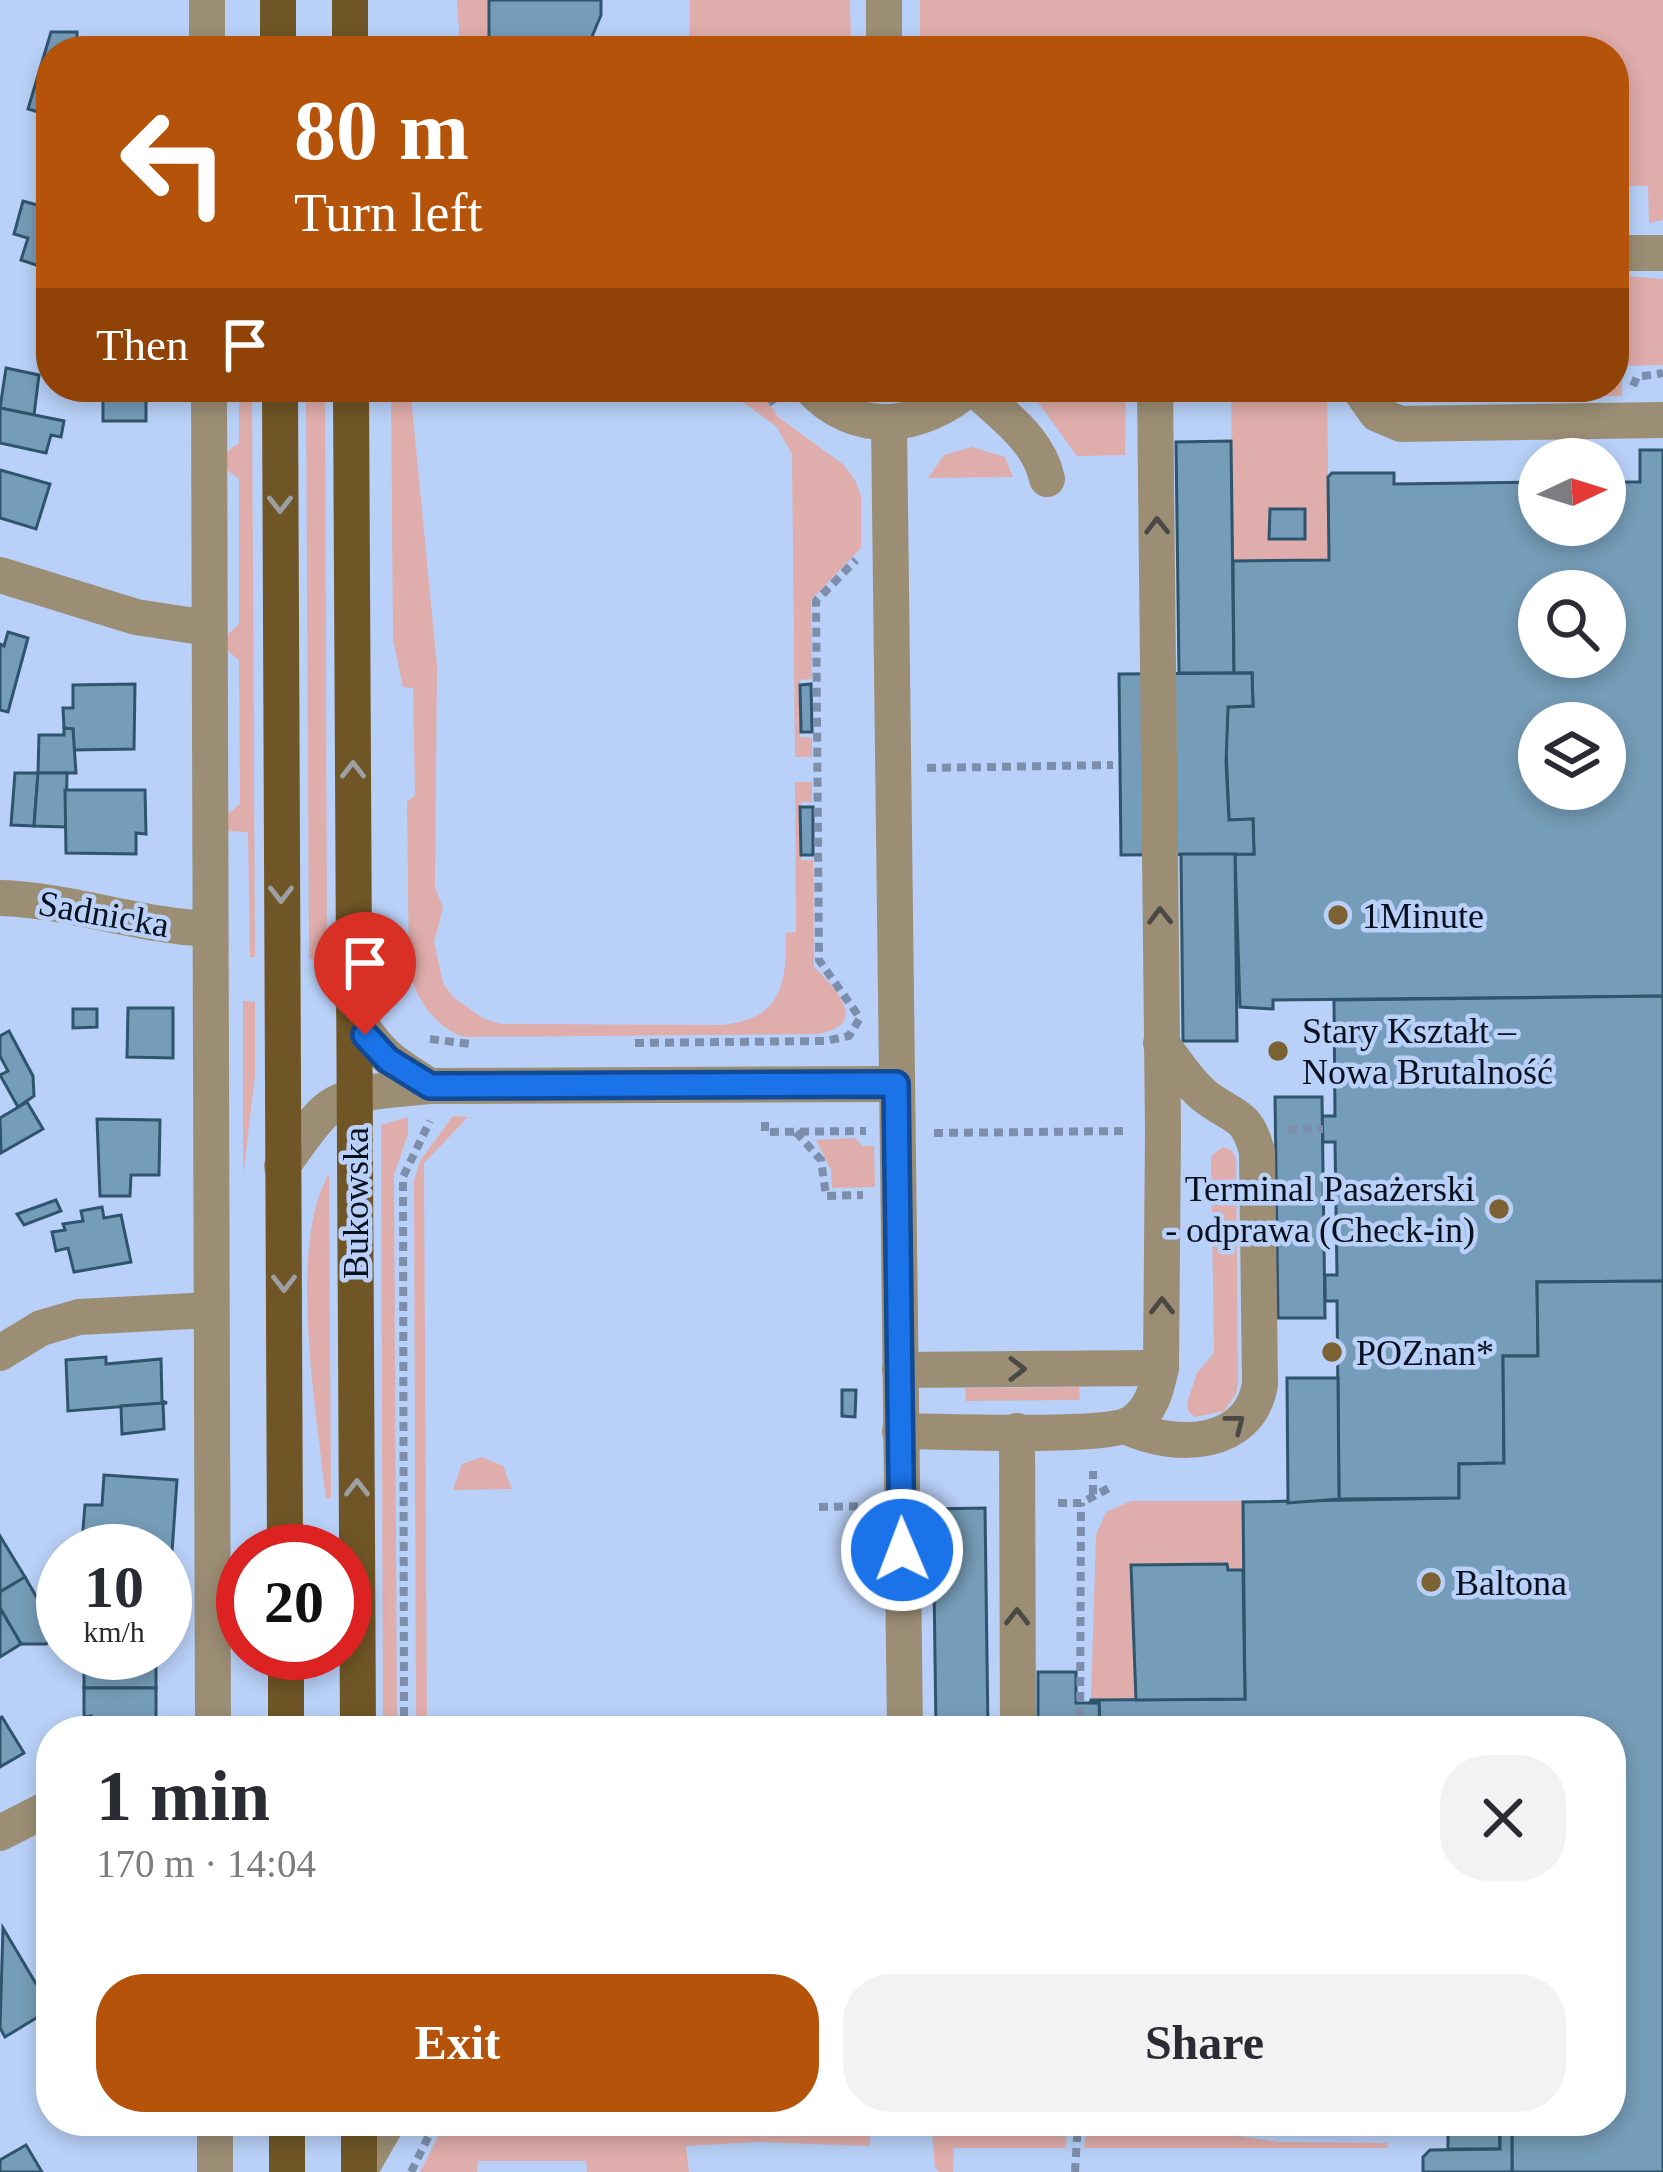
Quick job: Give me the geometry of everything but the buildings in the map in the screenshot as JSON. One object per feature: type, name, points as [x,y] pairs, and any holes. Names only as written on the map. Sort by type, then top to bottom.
[{"type":"main road","points":[[278,0],[278,36]]},
{"type":"main road","points":[[350,0],[350,36]]},
{"type":"main road","name":"Bukowska","points":[[280,402],[285,1524]]},
{"type":"main road","name":"Bukowska","points":[[351,402],[358,1716]]},
{"type":"main road","points":[[286,1680],[286,1716]]},
{"type":"main road","points":[[287,2136],[287,2172]]},
{"type":"main road","points":[[359,2136],[359,2172]]},
{"type":"street","points":[[207,0],[207,36]]},
{"type":"street","points":[[884,0],[884,36]]},
{"type":"street","points":[[1629,253],[1663,253]]},
{"type":"street","points":[[209,402],[213,1716]]},
{"type":"street","points":[[828,402],[862,420],[889,424],[920,419],[953,402]]},
{"type":"street","points":[[988,402],[1029,440],[1047,478]]},
{"type":"street","points":[[1126,1427],[1154,1399],[1161,1368],[1155,402]]},
{"type":"street","points":[[1369,402],[1377,414],[1401,424],[1663,420]]},
{"type":"street","points":[[889,424],[905,1716]]},
{"type":"street","points":[[0,575],[136,617],[208,628]]},
{"type":"street","name":"Sadnicka","points":[[0,898],[209,929]]},
{"type":"street","points":[[354,1013],[371,1044],[430,1101]]},
{"type":"street","points":[[901,1431],[1126,1427],[1149,1438],[1217,1437],[1236,1430],[1257,1402],[1257,1153],[1251,1130],[1240,1116],[1203,1096],[1161,1043]]},
{"type":"street","points":[[282,1166],[324,1112],[355,1097],[430,1101],[536,1085],[896,1084]]},
{"type":"street","points":[[0,1352],[41,1328],[80,1317],[210,1310]]},
{"type":"street","points":[[900,1370],[1161,1368]]},
{"type":"street","points":[[1017,1431],[1018,1716]]},
{"type":"street","points":[[0,1833],[36,1815]]},
{"type":"street","points":[[215,2136],[215,2172]]},
{"type":"street","points":[[359,2172],[379,2136]]},
{"type":"path","points":[[773,402],[781,413]]},
{"type":"path","points":[[626,1043],[826,1041],[849,1036],[860,1018],[819,960],[816,601],[866,549]]},
{"type":"path","points":[[926,768],[1113,765]]},
{"type":"path","points":[[430,1039],[491,1044]]},
{"type":"path","points":[[404,1716],[403,1177],[430,1126],[430,1101]]},
{"type":"path","points":[[765,1122],[765,1132],[1163,1131]]},
{"type":"path","points":[[1251,1130],[1323,1130]]},
{"type":"path","points":[[795,1131],[821,1160],[826,1196],[874,1195]]},
{"type":"path","points":[[1093,1471],[1093,1494]]},
{"type":"path","points":[[1058,1504],[1082,1503],[1108,1488]]},
{"type":"path","points":[[1080,1716],[1082,1503]]},
{"type":"path","points":[[819,1507],[879,1506]]},
{"type":"path","points":[[411,2172],[429,2136]]},
{"type":"path","points":[[1075,2172],[1077,2136]]},
{"type":"shaded area","points":[[457,0],[489,0],[489,36],[459,36]]},
{"type":"shaded area","points":[[690,0],[850,0],[851,36],[689,36]]},
{"type":"shaded area","points":[[920,0],[1663,0],[1663,220],[1649,223],[1648,186],[1629,186],[1629,36],[920,36]]},
{"type":"shaded area","points":[[1629,276],[1663,279],[1663,365],[1629,366]]},
{"type":"shaded area","points":[[239,402],[252,402],[255,957],[250,957],[248,832],[225,831],[224,817],[240,804],[239,660],[224,648],[225,637],[239,624],[239,479],[223,467],[224,454],[239,443]]},
{"type":"shaded area","points":[[306,402],[325,402],[327,960],[309,959]]},
{"type":"shaded area","points":[[391,402],[411,402],[437,665],[435,887],[443,908],[434,942],[443,983],[453,997],[484,1019],[502,1024],[720,1025],[756,1016],[776,997],[785,969],[786,933],[796,932],[795,782],[812,782],[812,802],[801,802],[801,860],[813,860],[814,967],[844,1005],[842,1023],[817,1034],[464,1037],[444,1026],[422,1001],[409,970],[407,802],[415,795],[413,688],[403,687],[393,639]]},
{"type":"shaded area","points":[[743,402],[768,402],[778,417],[844,465],[861,496],[861,548],[811,600],[812,679],[800,680],[800,737],[812,738],[812,757],[795,757],[792,454],[776,426]]},
{"type":"shaded area","points":[[1038,402],[1126,402],[1125,455],[1077,456]]},
{"type":"shaded area","points":[[1231,402],[1327,402],[1329,560],[1233,561]]},
{"type":"shaded area","points":[[972,447],[1005,457],[1013,477],[928,478],[944,455]]},
{"type":"shaded area","points":[[243,1001],[255,1002],[255,1075],[243,1177]]},
{"type":"shaded area","points":[[453,1116],[468,1117],[424,1163],[427,1716],[416,1716],[414,1180],[420,1161]]},
{"type":"shaded area","points":[[408,1117],[408,1134],[394,1175],[397,1716],[383,1716],[381,1125]]},
{"type":"shaded area","points":[[855,1138],[862,1146],[874,1146],[875,1187],[832,1188],[831,1170],[816,1140]]},
{"type":"shaded area","points":[[1223,1147],[1236,1158],[1238,1383],[1224,1411],[1195,1417],[1187,1403],[1197,1373],[1214,1353],[1211,1156]]},
{"type":"shaded area","points":[[329,1174],[331,1498],[326,1498],[307,1286],[316,1205]]},
{"type":"shaded area","points":[[1079,1387],[1080,1400],[966,1401],[965,1388]]},
{"type":"shaded area","points":[[482,1457],[503,1466],[512,1489],[453,1490],[462,1464]]},
{"type":"shaded area","points":[[1131,1501],[1246,1501],[1243,1570],[1228,1570],[1227,1564],[1132,1565],[1136,1700],[1091,1700],[1096,1535],[1106,1512]]},
{"type":"shaded area","points":[[438,2136],[870,2136],[870,2146],[758,2142],[686,2146],[689,2172],[587,2172],[586,2161],[478,2161],[477,2172],[420,2172]]},
{"type":"shaded area","points":[[932,2136],[1067,2136],[1065,2148],[954,2148],[953,2172],[935,2168]]},
{"type":"shaded area","points":[[1086,2136],[1240,2136],[1279,2142],[1387,2143],[1388,2148],[1084,2148]]},
{"type":"place","name":"1Minute","points":[[1338,915]]},
{"type":"place","name":"Stary Kształt – Nowa Brutalność","points":[[1278,1051]]},
{"type":"place","name":"Terminal Pasażerski - odprawa (Check-in)","points":[[1499,1209]]},
{"type":"place","name":"POZnan*","points":[[1332,1352]]},
{"type":"place","name":"Baltona","points":[[1431,1582]]},
{"type":"route","points":[[365,1035],[388,1060],[430,1086],[896,1084],[902,1550]]}]
